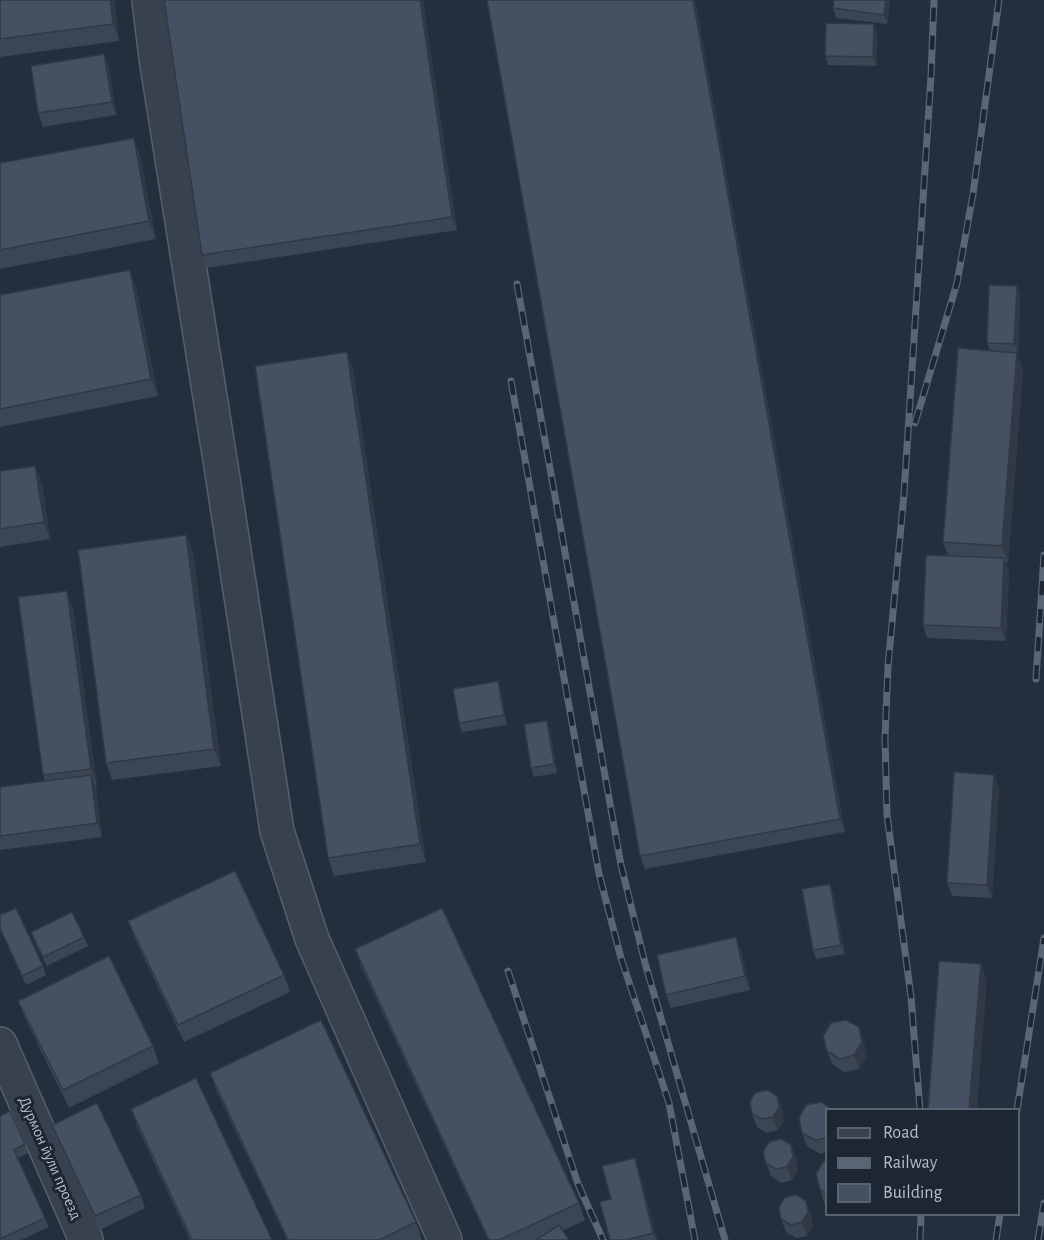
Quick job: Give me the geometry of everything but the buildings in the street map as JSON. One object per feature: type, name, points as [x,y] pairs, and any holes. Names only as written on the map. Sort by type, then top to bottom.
[{"type":"street","points":[[149,0],[156,58],[220,455],[277,831],[312,939],[445,1240]]},
{"type":"street","name":"Дурмон йули проезд","points":[[0,1044],[86,1240]]},
{"type":"railway","points":[[920,1108],[911,997],[887,815],[885,738],[888,666],[904,494],[934,0]]},
{"type":"railway","points":[[915,423],[957,283],[973,194],[999,0]]},
{"type":"railway","points":[[517,284],[621,865],[645,963],[725,1240]]},
{"type":"railway","points":[[511,381],[599,874],[621,958],[669,1103],[695,1240]]},
{"type":"railway","points":[[1036,679],[1044,555]]},
{"type":"railway","points":[[1017,1108],[1044,938]]},
{"type":"railway","points":[[508,971],[578,1184],[603,1240]]},
{"type":"railway","points":[[1038,1240],[1044,1203]]},
{"type":"railway","points":[[920,1240],[921,1216]]},
{"type":"railway","points":[[996,1240],[1000,1216]]}]
